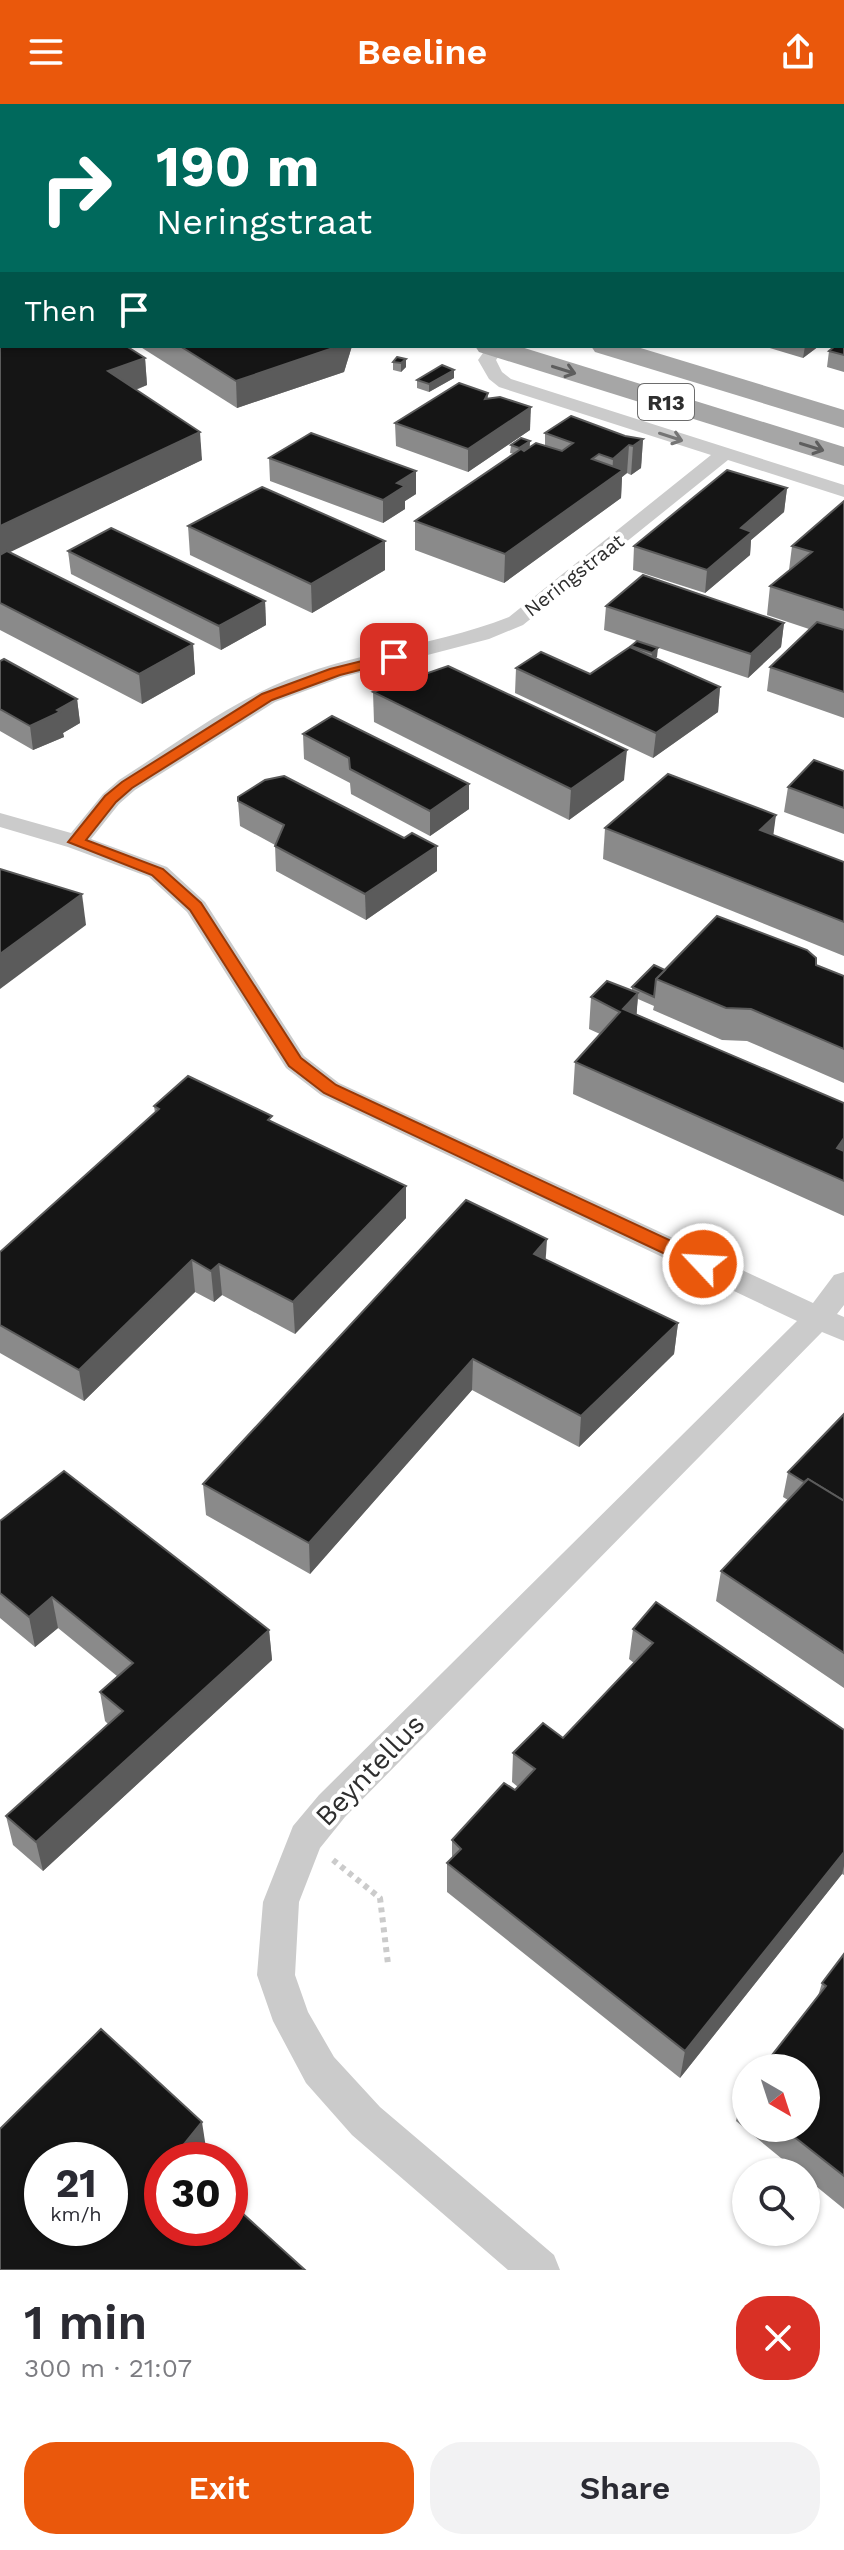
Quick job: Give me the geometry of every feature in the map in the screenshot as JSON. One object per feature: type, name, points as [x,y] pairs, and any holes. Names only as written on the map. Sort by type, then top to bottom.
[{"type":"main road","name":"R13","points":[[495,348],[844,457]]},
{"type":"main road","name":"R13","points":[[612,348],[844,419]]},
{"type":"street","points":[[492,348],[487,360],[495,375],[505,383],[844,491]]},
{"type":"street","name":"Neringstraat","points":[[76,842],[111,799],[127,785],[267,697],[335,672],[482,635],[516,621],[724,454]]},
{"type":"street","points":[[0,820],[76,842],[158,872],[196,907],[295,1062],[330,1089],[831,1324]]},
{"type":"street","name":"Beyntellus","points":[[539,2270],[366,2121],[320,2070],[292,2021],[276,1975],[281,1902],[306,1838],[332,1806],[831,1324],[844,1283]]},
{"type":"path","points":[[306,1838],[380,1898],[388,1964]]},
{"type":"building","points":[[0,348],[129,348],[145,358],[108,371],[200,432],[0,526]]},
{"type":"building","points":[[183,348],[333,348],[236,381]]},
{"type":"building","points":[[844,348],[844,355],[829,351]]},
{"type":"building","points":[[397,357],[406,359],[401,363],[393,362]]},
{"type":"building","points":[[442,365],[454,370],[429,384],[417,380]]},
{"type":"building","points":[[459,383],[488,393],[485,399],[500,397],[531,407],[468,449],[395,423]]},
{"type":"building","points":[[571,416],[625,436],[643,439],[633,446],[629,445],[613,459],[599,454],[592,459],[623,470],[505,554],[415,521],[521,449],[524,451],[536,443],[562,451],[573,443],[545,433]]},
{"type":"building","points":[[311,433],[416,471],[397,483],[405,486],[383,500],[269,458]]},
{"type":"building","points":[[521,438],[530,441],[519,448],[511,445]]},
{"type":"building","points":[[727,470],[787,488],[741,528],[752,532],[707,570],[634,546]]},
{"type":"building","points":[[262,487],[385,541],[311,584],[188,526]]},
{"type":"building","points":[[844,501],[844,610],[770,586],[812,552],[792,546]]},
{"type":"building","points":[[111,528],[265,601],[219,626],[68,551]]},
{"type":"building","points":[[7,551],[193,644],[139,674],[0,603],[0,555]]},
{"type":"building","points":[[643,575],[784,623],[751,654],[606,606]]},
{"type":"building","points":[[817,622],[844,630],[844,692],[770,667]]},
{"type":"building","points":[[637,641],[658,648],[652,653],[631,646]]},
{"type":"building","points":[[630,647],[720,687],[656,733],[516,668],[541,652],[590,674]]},
{"type":"building","points":[[4,659],[77,699],[57,710],[60,712],[30,726],[0,709],[0,661]]},
{"type":"building","points":[[448,666],[627,750],[571,789],[373,692]]},
{"type":"building","points":[[332,716],[469,784],[430,811],[350,769],[349,758],[303,734]]},
{"type":"building","points":[[814,760],[844,771],[844,808],[788,787]]},
{"type":"building","points":[[668,774],[776,815],[760,830],[844,862],[844,922],[605,828]]},
{"type":"building","points":[[284,776],[404,838],[412,833],[437,846],[365,894],[275,846],[284,825],[238,801],[238,797],[265,780]]},
{"type":"building","points":[[0,869],[82,894],[0,954]]},
{"type":"building","points":[[717,916],[807,950],[816,958],[816,965],[844,976],[844,1049],[751,1009],[726,1008],[656,979]]},
{"type":"building","points":[[654,965],[665,970],[656,979],[654,997],[632,987]]},
{"type":"building","points":[[607,981],[638,993],[623,1009],[844,1103],[844,1138],[837,1148],[844,1151],[844,1181],[575,1062],[620,1012],[591,997]]},
{"type":"building","points":[[188,1076],[272,1116],[268,1120],[406,1186],[293,1302],[219,1264],[211,1271],[192,1260],[79,1370],[0,1325],[0,1252],[159,1109],[154,1106]]},
{"type":"building","points":[[466,1200],[547,1239],[534,1254],[678,1323],[581,1416],[473,1359],[309,1543],[203,1484]]},
{"type":"building","points":[[844,1414],[844,1501],[808,1479],[804,1482],[788,1472]]},
{"type":"building","points":[[64,1471],[269,1630],[36,1842],[6,1816],[123,1711],[100,1692],[133,1663],[52,1597],[29,1617],[0,1593],[0,1521]]},
{"type":"building","points":[[808,1479],[844,1501],[844,1653],[721,1571]]},
{"type":"building","points":[[656,1602],[844,1730],[844,1852],[685,2051],[447,1863],[461,1849],[452,1840],[504,1783],[515,1790],[535,1769],[513,1753],[543,1723],[563,1738],[653,1643],[633,1629]]},
{"type":"building","points":[[844,1954],[844,2176],[801,2142],[820,2142],[820,2054],[773,2054],[826,1986],[822,1983]]},
{"type":"building","points":[[101,2029],[202,2122],[186,2142],[144,2142],[144,2246],[248,2246],[248,2218],[305,2270],[0,2270],[0,2129]]},
{"type":"route","points":[[394,657],[335,672],[267,697],[127,785],[111,799],[76,842],[158,872],[196,907],[295,1062],[330,1089],[703,1264]]}]
